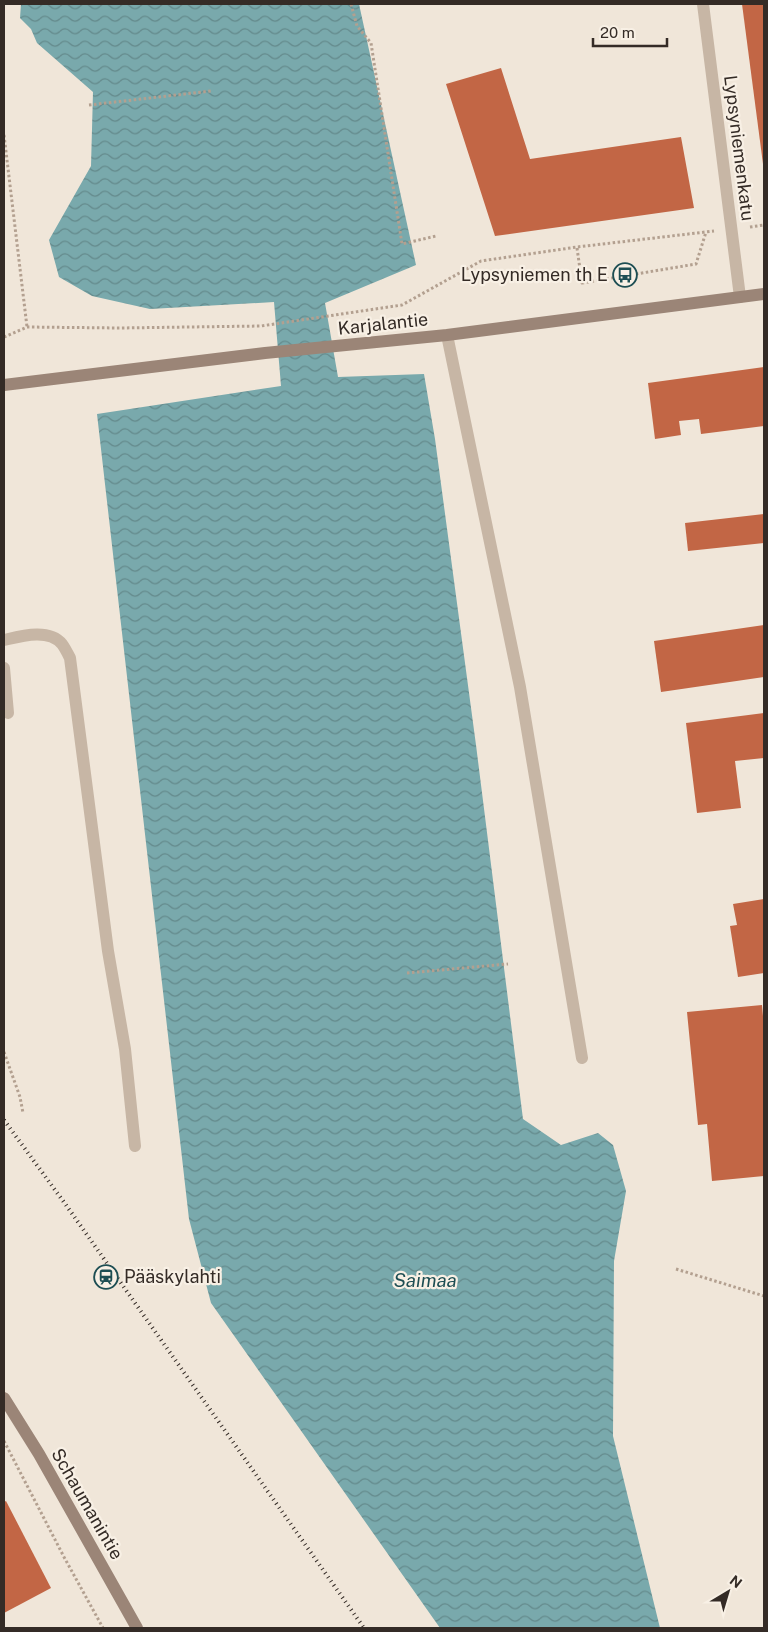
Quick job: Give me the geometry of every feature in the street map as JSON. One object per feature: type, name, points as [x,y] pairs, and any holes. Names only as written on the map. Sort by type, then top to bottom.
[{"type":"street","name":"Lypsyniemenkatu","points":[[703,4],[740,297]]},
{"type":"street","name":"Karjalantie","points":[[4,385],[265,353],[447,335],[764,294]]},
{"type":"street","points":[[447,335],[520,687],[582,1058]]},
{"type":"street","points":[[4,640],[40,635],[52,637],[62,643],[70,658],[108,951],[125,1049],[135,1146]]},
{"type":"street","points":[[4,668],[8,712]]},
{"type":"street","name":"Schaumanintie","points":[[4,1398],[137,1628]]},
{"type":"path","points":[[351,4],[357,26],[371,43],[402,244],[436,236]]},
{"type":"path","points":[[89,105],[211,91]]},
{"type":"path","points":[[4,135],[27,327]]},
{"type":"path","points":[[4,337],[27,327],[261,326],[402,305],[481,262],[576,247],[764,225]]},
{"type":"path","points":[[576,247],[582,283],[696,264],[706,232]]},
{"type":"path","points":[[406,972],[508,964]]},
{"type":"path","points":[[4,1052],[24,1113]]},
{"type":"path","points":[[676,1269],[764,1296]]},
{"type":"path","points":[[4,1441],[64,1558],[103,1628]]},
{"type":"water","name":"Saimaa","points":[[21,4],[359,4],[416,265],[325,303],[338,377],[424,374],[435,439],[476,745],[523,1119],[561,1145],[598,1133],[613,1145],[626,1191],[614,1261],[613,1436],[660,1628],[440,1628],[211,1303],[189,1219],[97,414],[281,386],[274,302],[150,309],[92,296],[59,277],[49,240],[91,166],[93,92],[37,43],[31,29],[20,18]]},
{"type":"building","points":[[742,4],[764,4],[764,164],[763,164]]},
{"type":"building","points":[[501,68],[530,159],[681,137],[694,208],[495,236],[446,84]]},
{"type":"building","points":[[764,367],[764,426],[701,434],[699,419],[679,421],[681,435],[655,439],[648,383]]},
{"type":"building","points":[[764,514],[764,543],[688,551],[685,523]]},
{"type":"building","points":[[764,625],[764,677],[661,692],[654,641]]},
{"type":"building","points":[[764,713],[764,758],[735,761],[741,808],[697,813],[686,723]]},
{"type":"building","points":[[764,899],[764,973],[738,977],[730,926],[737,925],[733,904]]},
{"type":"building","points":[[762,1005],[764,1027],[764,1176],[712,1181],[707,1124],[698,1125],[687,1012]]},
{"type":"building","points":[[6,1501],[51,1588],[4,1613],[4,1502]]},
{"type":"railway","points":[[4,1120],[364,1628]]},
{"type":"place","name":"Lypsyniemen th E","points":[[625,275]]},
{"type":"place","name":"Pääskylahti","points":[[106,1277]]}]
